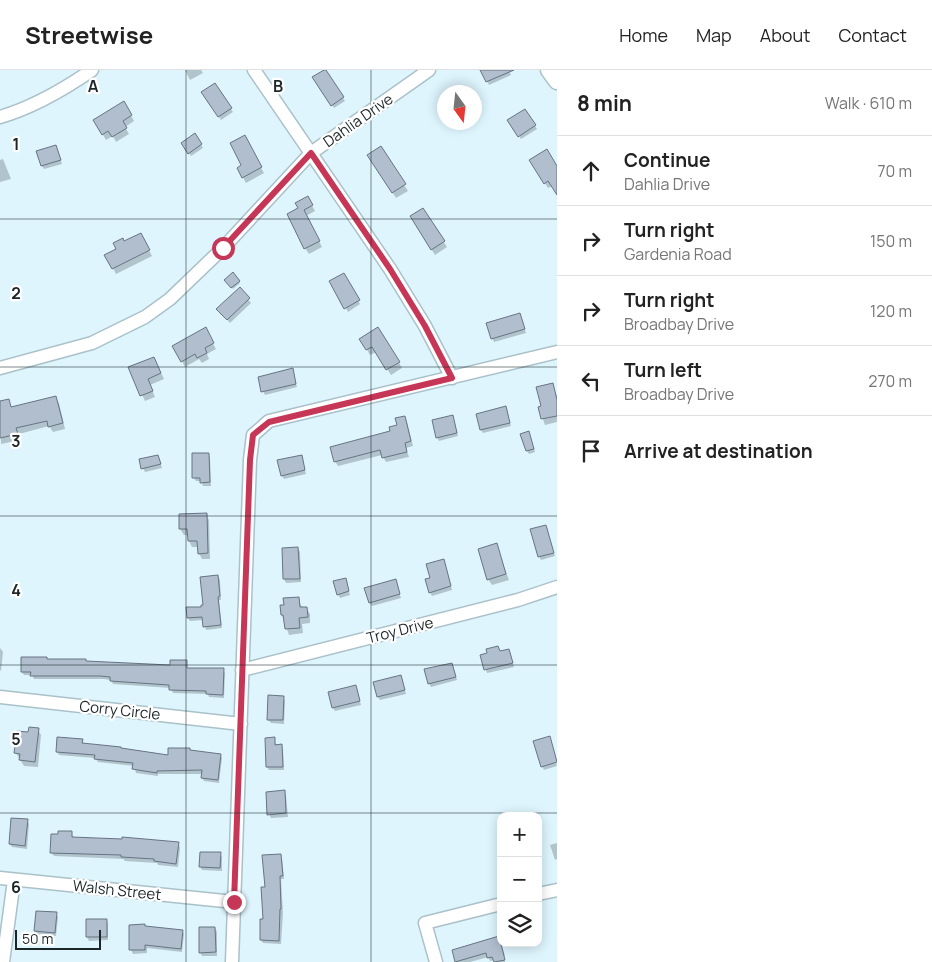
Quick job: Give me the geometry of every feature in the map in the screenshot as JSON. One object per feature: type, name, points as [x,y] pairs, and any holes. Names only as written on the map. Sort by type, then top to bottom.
[{"type":"street","points":[[0,117],[22,111],[61,91],[92,70]]},
{"type":"street","points":[[254,70],[390,269],[425,326],[452,378]]},
{"type":"street","name":"Dahlia Drive","points":[[0,368],[92,343],[145,317],[170,299],[223,248],[311,153],[429,70]]},
{"type":"street","points":[[549,70],[557,81]]},
{"type":"street","points":[[232,962],[250,460],[253,435],[269,422],[557,352]]},
{"type":"street","name":"Troy Drive","points":[[242,670],[518,600],[557,587]]},
{"type":"street","name":"Corry Circle","points":[[0,697],[241,724]]},
{"type":"street","name":"Walsh Street","points":[[0,878],[234,902]]},
{"type":"street","points":[[3,962],[14,880]]},
{"type":"street","points":[[542,893],[557,890]]},
{"type":"street","points":[[436,962],[425,923],[497,905]]},
{"type":"building","points":[[326,70],[344,97],[331,106],[312,77]]},
{"type":"building","points":[[480,70],[514,70],[486,82]]},
{"type":"building","points":[[215,83],[232,108],[218,117],[201,92]]},
{"type":"building","points":[[124,101],[132,115],[123,121],[127,128],[112,137],[108,131],[102,135],[93,120]]},
{"type":"building","points":[[525,109],[536,125],[518,137],[507,120]]},
{"type":"building","points":[[195,133],[202,144],[188,154],[181,143]]},
{"type":"building","points":[[245,135],[262,167],[242,178],[237,168],[241,165],[230,143]]},
{"type":"building","points":[[56,145],[61,160],[41,166],[36,151]]},
{"type":"building","points":[[381,146],[406,184],[392,193],[367,155]]},
{"type":"building","points":[[547,149],[557,166],[557,195],[548,181],[544,184],[529,160]]},
{"type":"building","points":[[308,196],[313,205],[304,210],[320,241],[304,249],[287,214],[298,208],[295,203]]},
{"type":"building","points":[[423,208],[445,241],[431,250],[410,216]]},
{"type":"building","points":[[141,233],[150,250],[112,269],[104,255],[116,249],[113,243],[123,238],[124,241]]},
{"type":"building","points":[[233,272],[240,281],[231,288],[224,280]]},
{"type":"building","points":[[344,273],[360,300],[344,309],[329,281]]},
{"type":"building","points":[[240,287],[250,298],[227,320],[216,309]]},
{"type":"building","points":[[520,313],[525,329],[491,339],[486,323]]},
{"type":"building","points":[[206,327],[214,343],[205,348],[207,353],[197,358],[195,354],[181,362],[172,346]]},
{"type":"building","points":[[378,327],[400,362],[386,370],[372,347],[366,350],[359,339]]},
{"type":"building","points":[[154,357],[161,373],[148,379],[153,391],[140,396],[128,367]]},
{"type":"building","points":[[293,368],[296,384],[261,392],[258,377]]},
{"type":"building","points":[[553,383],[557,400],[557,416],[541,419],[538,407],[541,406],[536,387]]},
{"type":"building","points":[[56,396],[63,423],[48,427],[47,421],[16,428],[18,434],[0,438],[0,401],[9,399],[11,407]]},
{"type":"building","points":[[506,406],[510,423],[480,430],[476,414]]},
{"type":"building","points":[[453,415],[457,433],[436,438],[432,420]]},
{"type":"building","points":[[405,416],[411,441],[405,443],[407,452],[382,458],[380,450],[334,462],[330,447],[390,431],[389,427],[397,425],[395,418]]},
{"type":"building","points":[[529,431],[534,449],[526,451],[520,434]]},
{"type":"building","points":[[192,453],[209,453],[210,482],[200,483],[200,478],[192,478]]},
{"type":"building","points":[[158,455],[161,464],[141,469],[139,459]]},
{"type":"building","points":[[302,455],[305,470],[281,476],[277,460]]},
{"type":"building","points":[[207,513],[208,553],[198,554],[197,541],[188,541],[187,529],[179,529],[179,514]]},
{"type":"building","points":[[546,525],[554,553],[538,557],[530,529]]},
{"type":"building","points":[[497,543],[506,574],[487,580],[478,549]]},
{"type":"building","points":[[298,547],[300,579],[283,579],[282,548]]},
{"type":"building","points":[[444,559],[451,586],[429,593],[425,579],[430,578],[426,564]]},
{"type":"building","points":[[218,575],[221,625],[203,627],[202,617],[187,618],[186,607],[201,607],[203,605],[200,577]]},
{"type":"building","points":[[346,578],[349,591],[337,595],[333,581]]},
{"type":"building","points":[[396,579],[400,594],[369,603],[364,588]]},
{"type":"building","points":[[299,597],[300,607],[307,607],[308,617],[299,618],[300,628],[285,629],[280,605],[284,605],[283,598]]},
{"type":"building","points":[[498,646],[500,651],[509,649],[513,663],[484,670],[480,655],[487,653],[486,649]]},
{"type":"building","points":[[21,657],[170,665],[170,660],[187,660],[187,668],[224,668],[223,695],[206,694],[206,691],[169,690],[169,685],[110,681],[110,677],[100,676],[30,676],[31,672],[21,672]]},
{"type":"building","points":[[452,663],[456,677],[428,684],[424,669]]},
{"type":"building","points":[[401,675],[405,690],[377,697],[373,682]]},
{"type":"building","points":[[356,685],[360,701],[332,708],[328,692]]},
{"type":"building","points":[[268,695],[284,696],[283,720],[267,720]]},
{"type":"building","points":[[29,727],[39,728],[35,762],[19,760],[20,754],[14,753],[17,731],[28,732]]},
{"type":"building","points":[[550,736],[557,762],[541,767],[533,741]]},
{"type":"building","points":[[57,737],[83,739],[82,743],[168,755],[168,748],[190,748],[190,750],[221,754],[218,780],[201,778],[202,770],[157,771],[157,773],[132,769],[133,763],[94,759],[95,755],[56,752]]},
{"type":"building","points":[[275,737],[275,745],[282,744],[283,767],[266,767],[265,738]]},
{"type":"building","points":[[285,790],[286,813],[267,815],[266,792]]},
{"type":"building","points":[[11,818],[28,819],[25,846],[9,844]]},
{"type":"building","points":[[58,831],[72,831],[72,837],[122,839],[122,837],[179,842],[176,864],[154,861],[154,859],[121,857],[121,855],[50,853],[51,834],[58,834]]},
{"type":"building","points":[[200,852],[221,852],[220,868],[199,867]]},
{"type":"building","points":[[281,854],[283,876],[280,876],[281,909],[279,941],[260,940],[260,919],[263,919],[261,887],[265,887],[262,855]]},
{"type":"building","points":[[36,911],[57,912],[55,933],[34,931]]},
{"type":"building","points":[[86,919],[107,919],[107,937],[86,937]]},
{"type":"building","points":[[145,924],[145,926],[183,930],[181,949],[145,945],[145,950],[129,950],[129,925]]},
{"type":"building","points":[[199,927],[215,927],[216,952],[199,953]]},
{"type":"building","points":[[497,937],[497,947],[502,947],[505,960],[494,962],[492,957],[487,958],[486,953],[455,962],[452,950]]},
{"type":"route","points":[[223,248],[311,153],[390,269],[425,326],[452,378],[269,422],[253,435],[250,460],[234,902]]}]
